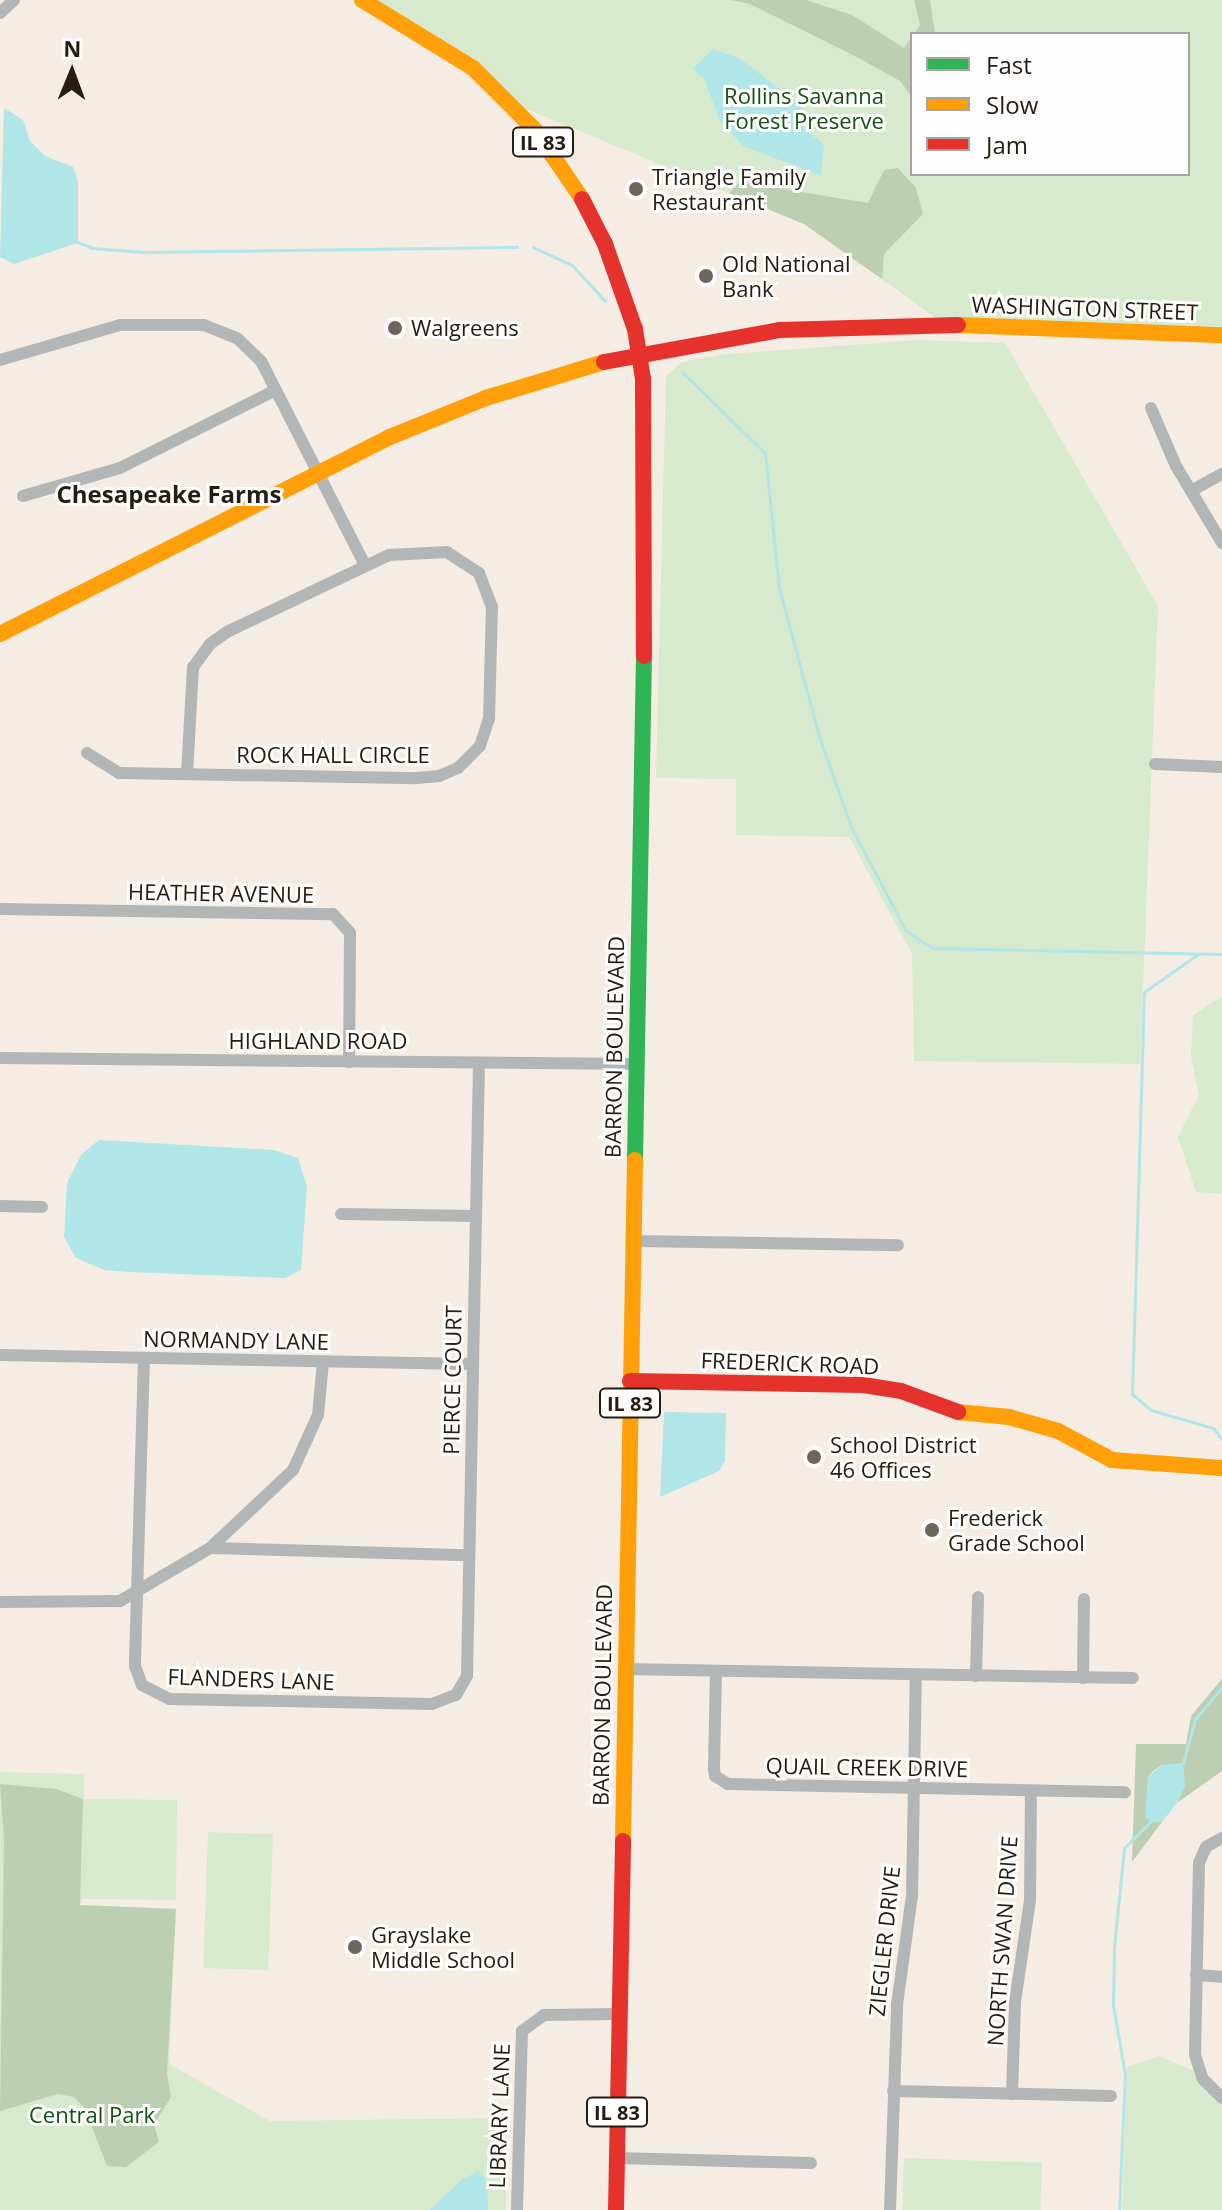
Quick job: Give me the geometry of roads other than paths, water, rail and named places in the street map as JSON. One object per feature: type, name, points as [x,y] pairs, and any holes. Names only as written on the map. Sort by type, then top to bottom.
[{"type":"main road","name":"BARRON BOULEVARD","points":[[362,0],[473,68],[535,130],[577,190],[605,244],[639,352],[646,413],[646,526],[616,2210]]},
{"type":"main road","name":"WASHINGTON STREET","points":[[639,352],[780,330],[946,325],[1222,335]]},
{"type":"main road","points":[[0,634],[390,437],[486,398],[639,352]]},
{"type":"main road","name":"FREDERICK ROAD","points":[[630,1381],[863,1385],[901,1391],[949,1411],[1009,1417],[1058,1431],[1112,1460],[1222,1468]]},
{"type":"street","points":[[0,13],[14,0]]},
{"type":"street","points":[[0,360],[120,325],[204,325],[225,332],[252,350],[276,390],[365,565]]},
{"type":"street","points":[[23,496],[120,468],[276,390]]},
{"type":"street","points":[[1151,408],[1191,491],[1222,543]]},
{"type":"street","points":[[1191,491],[1222,474]]},
{"type":"street","name":"ROCK HALL CIRCLE","points":[[430,550],[474,559],[486,584],[492,607],[489,719],[471,762],[439,776],[417,778],[187,774],[189,683],[202,653],[227,632],[365,565],[389,555],[430,550]]},
{"type":"street","points":[[87,753],[119,773],[187,774]]},
{"type":"street","points":[[1155,764],[1222,767]]},
{"type":"street","name":"HEATHER AVENUE","points":[[0,909],[333,914],[350,933],[349,1062]]},
{"type":"street","name":"HIGHLAND ROAD","points":[[0,1058],[636,1064]]},
{"type":"street","name":"PIERCE COURT","points":[[456,1695],[467,1676],[479,1063]]},
{"type":"street","points":[[0,1206],[42,1207]]},
{"type":"street","points":[[341,1214],[476,1216]]},
{"type":"street","points":[[633,1241],[898,1245]]},
{"type":"street","name":"NORMANDY LANE","points":[[0,1355],[471,1364]]},
{"type":"street","points":[[140,1592],[144,1358]]},
{"type":"street","points":[[0,1602],[93,1604],[140,1592],[210,1548],[277,1489],[307,1447],[318,1415],[323,1362]]},
{"type":"street","points":[[210,1548],[468,1555]]},
{"type":"street","name":"FLANDERS LANE","points":[[140,1592],[135,1666],[142,1685],[157,1696],[432,1704],[456,1695]]},
{"type":"street","points":[[976,1676],[978,1597]]},
{"type":"street","points":[[1083,1678],[1084,1599]]},
{"type":"street","points":[[625,1669],[1133,1678]]},
{"type":"street","name":"QUAIL CREEK DRIVE","points":[[716,1671],[714,1768],[720,1781],[1125,1792]]},
{"type":"street","name":"ZIEGLER DRIVE","points":[[890,2210],[897,2005],[912,1896],[916,1675]]},
{"type":"street","name":"NORTH SWAN DRIVE","points":[[1012,2094],[1015,2002],[1030,1900],[1031,1791]]},
{"type":"street","points":[[1222,1838],[1206,1847],[1199,1863],[1195,2055],[1203,2079],[1222,2098]]},
{"type":"street","points":[[1196,1975],[1222,1977]]},
{"type":"street","name":"LIBRARY LANE","points":[[517,2210],[522,2031],[544,2015],[619,2014]]},
{"type":"street","points":[[893,2091],[1111,2096]]},
{"type":"street","points":[[616,2158],[811,2163]]},
{"type":"water","points":[[713,49],[739,58],[802,106],[805,130],[824,144],[821,176],[743,146],[720,121],[704,79],[693,69]]},
{"type":"water","points":[[4,108],[23,120],[30,141],[45,156],[73,167],[78,181],[78,243],[14,264],[0,257]]},
{"type":"water","points":[[99,1140],[274,1150],[298,1158],[307,1187],[301,1270],[285,1278],[129,1272],[104,1270],[76,1258],[64,1237],[67,1183],[81,1155]]},
{"type":"water","points":[[664,1412],[726,1413],[725,1461],[719,1471],[660,1497]]},
{"type":"water","points":[[1183,1763],[1185,1785],[1177,1803],[1162,1822],[1151,1821],[1145,1817],[1148,1777],[1162,1765]]},
{"type":"water","points":[[478,2171],[487,2181],[488,2210],[430,2210],[460,2181]]},
{"type":"waterway","points":[[75,241],[92,248],[145,252],[517,247]]},
{"type":"waterway","points":[[533,247],[572,265],[605,301]]},
{"type":"waterway","points":[[682,372],[765,453],[779,588],[820,740],[852,829],[906,931],[932,948],[1222,954]]},
{"type":"waterway","points":[[1198,954],[1144,992],[1132,1394],[1151,1410],[1213,1428],[1222,1439]]},
{"type":"waterway","points":[[1183,1763],[1195,1719],[1222,1687]]},
{"type":"waterway","points":[[1119,2210],[1125,2075],[1113,2005],[1114,1947],[1124,1848],[1151,1821]]},
{"type":"place","name":"Triangle Family Restaurant","points":[[636,189]]},
{"type":"place","name":"Old National Bank","points":[[706,276]]},
{"type":"place","name":"Walgreens","points":[[395,328]]},
{"type":"place","name":"School District 46 Offices","points":[[814,1457]]},
{"type":"place","name":"Frederick Grade School","points":[[932,1530]]},
{"type":"place","name":"Grayslake Middle School","points":[[355,1947]]},
{"type":"district","name":"Chesapeake Farms","points":[[169,494]]},
{"type":"park label","name":"Rollins Savanna Forest Preserve","points":[[804,108]]},
{"type":"park label","name":"Central Park","points":[[92,2115]]}]
